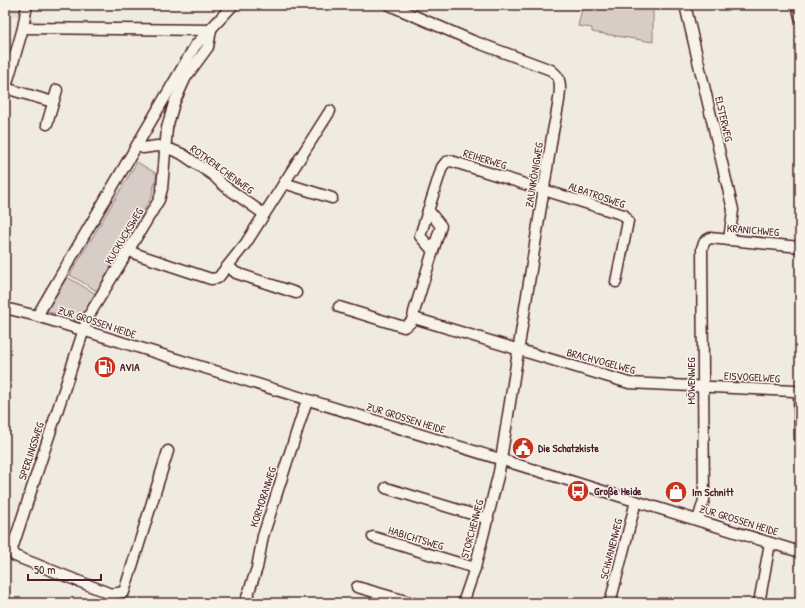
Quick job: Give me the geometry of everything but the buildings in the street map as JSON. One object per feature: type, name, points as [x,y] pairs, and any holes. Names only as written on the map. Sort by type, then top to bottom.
[{"type":"street","points":[[27,5],[23,28],[5,89],[53,102]]},
{"type":"street","name":"KUCKUCKSWEG","points":[[37,316],[195,46],[233,5]]},
{"type":"street","name":"ZAUNKÖNIGWEG","points":[[389,5],[473,41],[551,70],[559,80],[560,88],[501,460]]},
{"type":"street","name":"ELSTERWEG","points":[[686,5],[733,210],[730,240]]},
{"type":"street","points":[[797,5],[800,17]]},
{"type":"street","points":[[23,28],[211,30]]},
{"type":"street","name":"KUCKUCKSWEG","points":[[83,331],[88,317],[159,200],[162,188],[167,128],[174,103],[186,77],[208,46],[211,30]]},
{"type":"street","points":[[47,124],[57,90]]},
{"type":"street","points":[[129,250],[136,254],[211,279],[218,278],[246,243],[330,111]]},
{"type":"street","points":[[137,145],[144,148],[157,146],[165,147]]},
{"type":"street","name":"ROTKEHLCHENWEG","points":[[165,147],[182,154],[264,214]]},
{"type":"street","name":"REIHERWEG","points":[[433,251],[420,236],[442,167],[446,162],[451,161],[544,190]]},
{"type":"street","points":[[284,182],[332,198]]},
{"type":"street","name":"ALBATROSWEG","points":[[544,190],[624,215],[628,221],[616,282]]},
{"type":"street","points":[[339,307],[404,327],[408,325],[414,318],[414,312],[441,226],[428,210]]},
{"type":"street","name":"KRANICHWEG","points":[[704,241],[710,238],[800,247]]},
{"type":"street","name":"MÖWENWEG","points":[[698,520],[704,500],[702,248],[704,241]]},
{"type":"street","points":[[228,266],[236,273],[296,293]]},
{"type":"street","name":"ZUR GROSSEN HEIDE","points":[[5,308],[37,316],[800,552]]},
{"type":"street","points":[[414,318],[518,350]]},
{"type":"street","name":"SPERLINGSWEG","points":[[83,331],[12,549],[15,556],[111,594],[124,592],[168,451]]},
{"type":"street","name":"BRACHVOGELWEG","points":[[518,350],[629,383],[704,387]]},
{"type":"street","name":"EISVOGELWEG","points":[[704,387],[794,392],[799,394],[800,441]]},
{"type":"street","name":"KORMORANWEG","points":[[245,603],[257,568],[263,536],[307,400]]},
{"type":"street","name":"STORCHENWEG","points":[[463,603],[475,568],[501,460]]},
{"type":"street","points":[[386,488],[488,519]]},
{"type":"street","name":"SCHWANENWEG","points":[[610,603],[636,501]]},
{"type":"street","name":"HABICHTSWEG","points":[[373,537],[475,568]]},
{"type":"street","points":[[759,603],[770,543]]},
{"type":"street","points":[[357,587],[413,603]]},
{"type":"shaded area","points":[[5,5],[21,5],[19,16],[5,16]]},
{"type":"shaded area","points":[[583,5],[653,5],[653,42],[592,32],[592,28],[578,26]]},
{"type":"shaded area","points":[[137,162],[157,174],[151,198],[97,291],[70,275]]},
{"type":"shaded area","points":[[67,277],[96,294],[80,322],[47,311]]},
{"type":"place","name":"AVIA","points":[[105,367]]},
{"type":"place","name":"Die Schatzkiste","points":[[523,448]]},
{"type":"place","name":"Große Heide","points":[[578,491]]},
{"type":"place","name":"Im Schnitt","points":[[676,492]]}]
